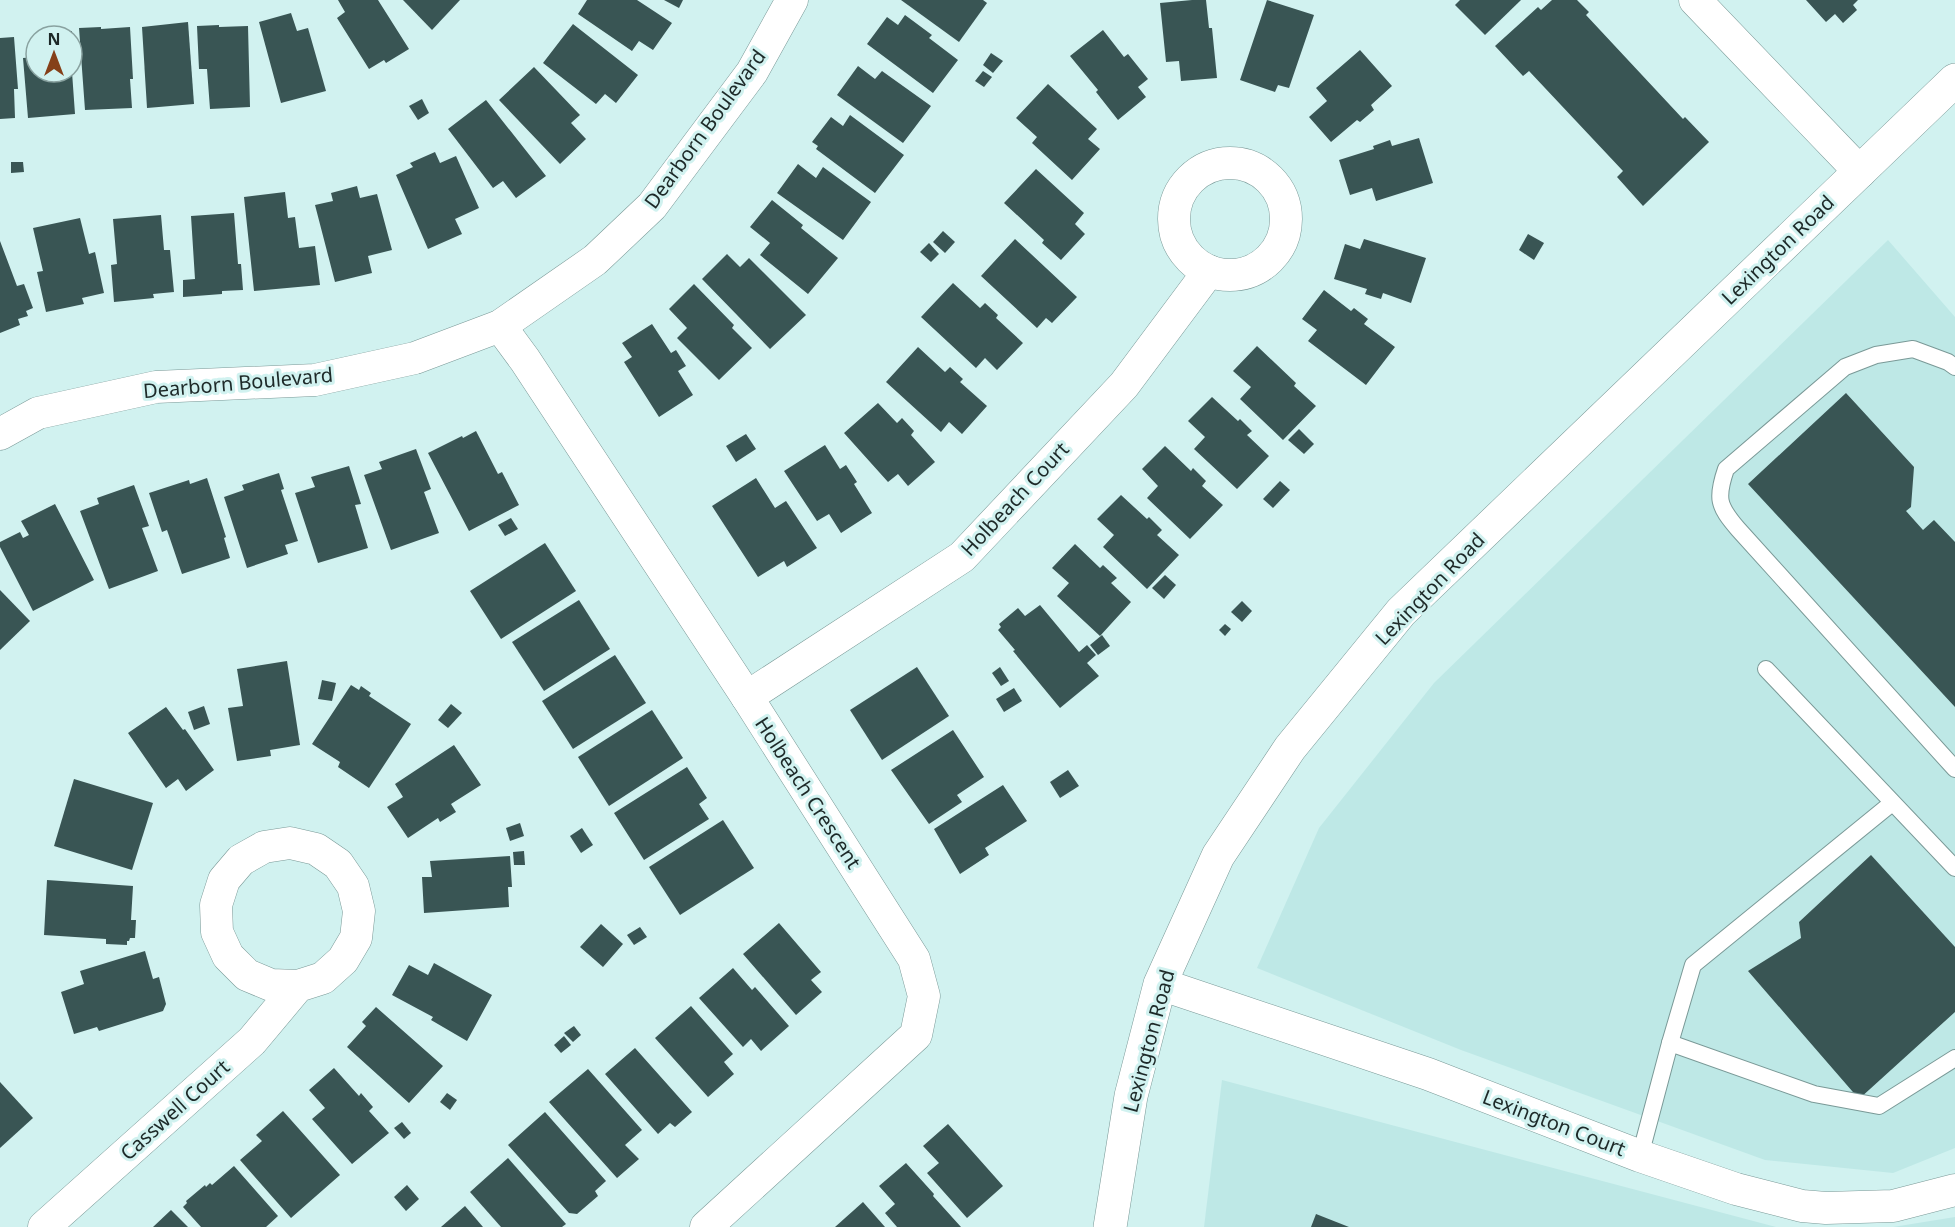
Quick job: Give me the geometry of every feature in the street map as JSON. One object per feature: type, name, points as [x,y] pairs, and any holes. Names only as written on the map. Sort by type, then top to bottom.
[{"type":"main road","name":"Lexington Road","points":[[1110,1227],[1131,1096],[1160,984],[1218,856],[1290,748],[1401,612],[1955,80]]},
{"type":"street","name":"Dearborn Boulevard","points":[[0,434],[38,413],[156,387],[315,380],[415,358],[500,326],[595,260],[652,206],[752,72],[792,0]]},
{"type":"street","points":[[1695,0],[1860,172]]},
{"type":"street","name":"Holbeach Court","points":[[747,697],[962,557],[1124,384],[1209,272]]},
{"type":"street","name":"Holbeach Crescent","points":[[500,326],[525,360],[747,697],[914,959],[924,996],[916,1035],[706,1227]]},
{"type":"street","name":"Casswell Court","points":[[44,1227],[252,1041],[298,986],[323,978],[343,960],[356,938],[359,911],[353,886],[338,864],[316,849],[290,843],[264,847],[241,860],[224,880],[216,905],[218,932],[228,956],[247,975],[272,985],[298,986]]},
{"type":"street","name":"Lexington Court","points":[[1160,984],[1428,1074],[1640,1156],[1736,1189],[1802,1206],[1826,1208],[1860,1217],[1955,1190]]},
{"type":"lane","points":[[1955,367],[1948,362],[1913,349],[1876,355],[1845,367],[1726,470],[1718,492],[1722,511],[1955,769]]},
{"type":"lane","points":[[1766,669],[1955,868]]},
{"type":"lane","points":[[1640,1156],[1693,965],[1892,803]]},
{"type":"lane","points":[[1670,1043],[1814,1094],[1879,1106],[1955,1058]]},
{"type":"shaded area","points":[[1888,240],[1955,317],[1955,1148],[1893,1173],[1765,1160],[1461,1050],[1257,968],[1319,828],[1434,683]]},
{"type":"shaded area","points":[[1222,1080],[1776,1227],[1204,1227]]},
{"type":"shaded area","points":[[1955,1217],[1955,1227],[1893,1227]]},
{"type":"building","points":[[338,0],[378,0],[409,49],[386,63],[384,60],[369,69],[337,18],[345,12]]},
{"type":"building","points":[[403,0],[460,0],[432,30]]},
{"type":"building","points":[[587,0],[637,0],[672,23],[653,50],[639,41],[632,51],[578,14]]},
{"type":"building","points":[[664,0],[683,0],[679,8]]},
{"type":"building","points":[[901,0],[983,0],[987,3],[959,42]]},
{"type":"building","points":[[1206,0],[1209,28],[1212,28],[1217,78],[1181,81],[1179,61],[1166,62],[1160,3]]},
{"type":"building","points":[[1267,0],[1314,15],[1289,88],[1278,85],[1275,92],[1240,80]]},
{"type":"building","points":[[1460,0],[1521,0],[1485,35],[1455,5]]},
{"type":"building","points":[[1552,0],[1577,0],[1589,12],[1586,15],[1683,119],[1685,117],[1709,142],[1643,206],[1617,177],[1623,171],[1529,71],[1523,76],[1495,46],[1538,7],[1541,10]]},
{"type":"building","points":[[1806,0],[1858,0],[1853,5],[1857,10],[1843,23],[1835,14],[1826,22]]},
{"type":"building","points":[[291,13],[297,31],[308,28],[326,91],[281,103],[259,22]]},
{"type":"building","points":[[905,15],[932,35],[929,38],[958,60],[933,93],[867,44],[887,17],[898,25]]},
{"type":"building","points":[[188,22],[194,104],[147,108],[142,27]]},
{"type":"building","points":[[573,24],[638,75],[616,103],[605,94],[596,104],[543,63]]},
{"type":"building","points":[[219,25],[219,27],[248,26],[250,107],[210,109],[207,69],[199,69],[197,26]]},
{"type":"building","points":[[130,27],[132,108],[85,110],[84,28]]},
{"type":"building","points":[[1103,30],[1124,57],[1128,54],[1148,79],[1138,87],[1146,97],[1118,120],[1096,92],[1098,90],[1070,56]]},
{"type":"building","points":[[14,37],[18,89],[14,89],[15,118],[0,119],[0,38]]},
{"type":"building","points":[[1360,50],[1392,86],[1371,105],[1374,110],[1360,122],[1357,120],[1331,142],[1309,117],[1327,101],[1316,88]]},
{"type":"building","points":[[991,53],[1003,61],[993,73],[983,65]]},
{"type":"building","points":[[858,66],[875,79],[882,71],[931,106],[903,143],[837,95]]},
{"type":"building","points":[[534,67],[580,115],[571,123],[586,139],[560,164],[499,100]]},
{"type":"building","points":[[983,71],[992,77],[984,87],[975,81]]},
{"type":"building","points":[[25,84],[73,84],[75,114],[28,118]]},
{"type":"building","points":[[1048,84],[1097,129],[1088,139],[1100,149],[1072,180],[1032,143],[1037,137],[1016,118]]},
{"type":"building","points":[[422,99],[429,113],[418,120],[409,106]]},
{"type":"building","points":[[486,100],[546,176],[516,198],[503,181],[493,188],[448,129]]},
{"type":"building","points":[[850,115],[904,155],[875,193],[816,149],[818,146],[812,142],[831,117],[843,126]]},
{"type":"building","points":[[1419,138],[1433,183],[1376,201],[1372,188],[1350,195],[1339,160],[1374,149],[1373,146],[1390,140],[1392,146]]},
{"type":"building","points":[[435,152],[440,163],[456,156],[479,208],[455,219],[462,234],[428,249],[396,175],[413,167],[410,163]]},
{"type":"building","points":[[11,162],[23,162],[24,172],[11,173]]},
{"type":"building","points":[[798,164],[816,178],[823,167],[871,202],[843,240],[777,193]]},
{"type":"building","points":[[1036,169],[1084,213],[1075,224],[1085,234],[1061,260],[1042,243],[1044,240],[1004,203]]},
{"type":"building","points":[[357,186],[360,198],[377,194],[392,250],[368,256],[372,273],[335,282],[315,205],[333,201],[331,193]]},
{"type":"building","points":[[285,192],[288,218],[295,217],[299,248],[315,246],[320,285],[254,291],[244,197]]},
{"type":"building","points":[[772,200],[803,225],[801,228],[838,258],[808,294],[760,255],[770,243],[750,227]]},
{"type":"building","points":[[234,213],[238,264],[241,264],[243,290],[183,297],[183,280],[195,279],[191,216]]},
{"type":"building","points":[[161,215],[164,250],[170,250],[174,292],[153,294],[154,298],[114,302],[111,265],[117,264],[113,219]]},
{"type":"building","points":[[80,218],[89,254],[95,252],[104,293],[82,298],[84,304],[46,312],[37,272],[43,271],[33,228]]},
{"type":"building","points":[[943,231],[955,242],[945,253],[933,242]]},
{"type":"building","points":[[1528,234],[1544,243],[1534,260],[1519,250]]},
{"type":"building","points":[[1015,239],[1077,297],[1052,323],[1046,318],[1037,328],[981,276]]},
{"type":"building","points":[[1364,239],[1426,258],[1411,303],[1383,293],[1381,299],[1365,294],[1367,289],[1334,279],[1345,244],[1360,249]]},
{"type":"building","points":[[0,241],[17,286],[24,284],[33,308],[26,311],[28,316],[18,319],[20,325],[0,333]]},
{"type":"building","points":[[929,243],[939,254],[931,262],[920,252]]},
{"type":"building","points":[[727,254],[740,267],[749,258],[806,315],[770,349],[702,279]]},
{"type":"building","points":[[953,283],[980,308],[985,303],[998,315],[996,318],[1023,343],[997,370],[985,358],[976,368],[921,317]]},
{"type":"building","points":[[694,284],[734,325],[732,328],[752,348],[719,380],[677,338],[687,328],[669,309]]},
{"type":"building","points":[[1324,290],[1351,311],[1354,308],[1368,319],[1364,324],[1395,347],[1366,385],[1308,341],[1317,330],[1302,319]]},
{"type":"building","points":[[652,324],[671,353],[676,350],[686,366],[678,371],[693,395],[659,417],[624,362],[632,357],[622,343]]},
{"type":"building","points":[[1257,346],[1296,383],[1294,386],[1316,406],[1283,440],[1240,399],[1251,387],[1233,371]]},
{"type":"building","points":[[918,347],[945,372],[950,367],[963,379],[960,382],[987,406],[962,434],[949,422],[941,432],[886,382]]},
{"type":"building","points":[[1846,393],[1914,467],[1911,507],[1906,511],[1923,530],[1934,520],[1955,542],[1955,707],[1748,484]]},
{"type":"building","points":[[1212,397],[1252,431],[1247,435],[1269,456],[1237,489],[1194,449],[1205,437],[1188,421]]},
{"type":"building","points":[[878,403],[897,423],[902,418],[914,431],[911,435],[935,462],[908,486],[898,474],[888,482],[844,433]]},
{"type":"building","points":[[1299,429],[1314,444],[1304,454],[1288,440]]},
{"type":"building","points":[[476,431],[498,474],[502,472],[519,505],[469,531],[428,453]]},
{"type":"building","points":[[746,434],[756,449],[736,462],[726,446]]},
{"type":"building","points":[[825,445],[840,469],[846,465],[857,482],[854,484],[872,513],[841,533],[829,514],[817,521],[784,471]]},
{"type":"building","points":[[1165,446],[1191,471],[1193,468],[1206,481],[1202,486],[1223,505],[1190,539],[1147,498],[1158,486],[1142,469]]},
{"type":"building","points":[[416,449],[431,489],[424,492],[439,533],[391,550],[364,475],[382,469],[379,462]]},
{"type":"building","points":[[349,466],[361,504],[355,505],[368,548],[318,563],[295,493],[315,487],[311,477]]},
{"type":"building","points":[[279,473],[284,489],[281,490],[298,541],[285,545],[288,554],[247,568],[224,497],[244,490],[242,485]]},
{"type":"building","points":[[207,478],[226,537],[224,538],[230,558],[182,574],[167,530],[162,532],[149,493],[189,480],[190,484]]},
{"type":"building","points":[[756,478],[775,508],[786,501],[817,548],[787,567],[784,561],[758,577],[712,506]]},
{"type":"building","points":[[1280,481],[1290,490],[1273,508],[1263,499]]},
{"type":"building","points":[[134,485],[149,526],[142,528],[158,571],[109,589],[80,511],[99,504],[97,498]]},
{"type":"building","points":[[1121,495],[1162,530],[1157,535],[1179,555],[1147,589],[1103,547],[1114,535],[1097,519]]},
{"type":"building","points":[[55,504],[94,580],[33,611],[0,547],[0,542],[20,532],[23,538],[29,535],[21,521]]},
{"type":"building","points":[[511,518],[518,529],[505,536],[498,525]]},
{"type":"building","points":[[545,543],[576,591],[501,639],[470,591]]},
{"type":"building","points":[[1075,544],[1100,568],[1103,565],[1117,578],[1111,583],[1131,602],[1100,636],[1057,596],[1069,583],[1052,568]]},
{"type":"building","points":[[1165,575],[1176,585],[1164,599],[1152,588]]},
{"type":"building","points":[[0,590],[30,621],[0,650]]},
{"type":"building","points":[[579,600],[610,649],[544,691],[512,642]]},
{"type":"building","points":[[1242,601],[1252,611],[1242,622],[1231,612]]},
{"type":"building","points":[[1040,605],[1079,652],[1087,645],[1096,655],[1087,663],[1099,676],[1060,708],[998,630],[1001,627],[999,624],[1018,608],[1025,616]]},
{"type":"building","points":[[1225,624],[1231,629],[1225,636],[1219,630]]},
{"type":"building","points":[[1102,635],[1110,646],[1098,655],[1090,645]]},
{"type":"building","points":[[615,655],[646,703],[573,749],[542,701]]},
{"type":"building","points":[[287,661],[300,745],[270,750],[271,756],[237,761],[228,708],[243,706],[237,669]]},
{"type":"building","points":[[917,667],[949,716],[882,760],[850,710]]},
{"type":"building","points":[[1000,667],[1009,681],[1001,686],[992,673]]},
{"type":"building","points":[[322,680],[336,683],[332,701],[318,699]]},
{"type":"building","points":[[351,685],[359,690],[361,686],[371,693],[369,696],[411,724],[369,788],[338,767],[340,762],[312,744]]},
{"type":"building","points":[[1014,688],[1022,701],[1004,712],[996,699]]},
{"type":"building","points":[[451,704],[462,713],[448,728],[438,720]]},
{"type":"building","points":[[204,706],[210,724],[194,730],[188,712]]},
{"type":"building","points":[[166,707],[214,770],[186,791],[178,779],[166,788],[128,733]]},
{"type":"building","points":[[652,710],[683,758],[609,806],[578,757]]},
{"type":"building","points":[[953,730],[984,777],[957,795],[962,802],[929,824],[891,770]]},
{"type":"building","points":[[454,745],[481,785],[451,804],[456,812],[440,822],[438,818],[408,838],[387,807],[403,797],[395,784]]},
{"type":"building","points":[[687,767],[707,798],[699,804],[709,819],[644,860],[614,813]]},
{"type":"building","points":[[1068,770],[1079,786],[1060,798],[1050,782]]},
{"type":"building","points":[[74,779],[153,803],[132,870],[54,846]]},
{"type":"building","points":[[1003,785],[1027,821],[985,848],[989,855],[960,874],[934,829]]},
{"type":"building","points":[[723,820],[754,868],[680,915],[649,867]]},
{"type":"building","points":[[520,823],[524,836],[510,841],[506,828]]},
{"type":"building","points":[[582,828],[593,845],[581,853],[570,836]]},
{"type":"building","points":[[524,851],[525,865],[514,865],[513,852]]},
{"type":"building","points":[[1871,855],[1955,947],[1955,1012],[1859,1099],[1748,971],[1801,938],[1799,922]]},
{"type":"building","points":[[510,856],[512,887],[508,887],[509,907],[424,913],[422,877],[432,877],[430,861]]},
{"type":"building","points":[[47,880],[133,886],[131,920],[136,920],[135,938],[130,938],[127,945],[106,944],[106,939],[44,935]]},
{"type":"building","points":[[779,923],[821,972],[811,980],[822,992],[796,1015],[743,954]]},
{"type":"building","points":[[601,924],[623,944],[603,967],[580,947]]},
{"type":"building","points":[[640,927],[647,937],[634,945],[627,935]]},
{"type":"building","points":[[145,951],[153,979],[159,977],[166,1004],[163,1011],[99,1031],[97,1027],[74,1034],[61,992],[84,984],[80,971]]},
{"type":"building","points":[[434,963],[492,995],[467,1041],[431,1020],[433,1017],[392,995],[409,965],[428,975]]},
{"type":"building","points":[[733,968],[752,990],[755,987],[789,1026],[761,1051],[751,1039],[743,1047],[699,998]]},
{"type":"building","points":[[691,1006],[733,1054],[724,1062],[734,1074],[708,1097],[655,1038]]},
{"type":"building","points":[[376,1007],[443,1066],[409,1103],[347,1047],[366,1026],[362,1022]]},
{"type":"building","points":[[574,1026],[581,1035],[573,1042],[564,1033]]},
{"type":"building","points":[[564,1036],[571,1045],[561,1053],[554,1045]]},
{"type":"building","points":[[635,1048],[692,1112],[675,1127],[670,1123],[658,1134],[605,1074]]},
{"type":"building","points":[[334,1068],[359,1096],[361,1093],[373,1107],[369,1111],[389,1133],[352,1164],[312,1119],[325,1108],[309,1090]]},
{"type":"building","points":[[588,1069],[642,1130],[625,1145],[639,1159],[617,1178],[549,1102]]},
{"type":"building","points":[[0,1082],[33,1118],[0,1148]]},
{"type":"building","points":[[447,1093],[457,1100],[450,1110],[440,1102]]},
{"type":"building","points":[[283,1111],[340,1175],[291,1218],[240,1160],[262,1141],[256,1135]]},
{"type":"building","points":[[545,1112],[606,1181],[595,1191],[598,1196],[577,1214],[569,1213],[508,1145]]},
{"type":"building","points":[[402,1122],[411,1133],[404,1139],[394,1128]]},
{"type":"building","points":[[948,1124],[1003,1186],[967,1218],[927,1173],[939,1163],[923,1146]]},
{"type":"building","points":[[508,1158],[566,1224],[562,1227],[501,1227],[470,1192]]},
{"type":"building","points":[[906,1163],[961,1227],[897,1227],[885,1213],[895,1204],[879,1186]]},
{"type":"building","points":[[234,1166],[278,1216],[266,1227],[201,1227],[183,1207],[186,1201],[205,1185],[206,1187],[210,1183],[212,1185]]},
{"type":"building","points":[[407,1185],[419,1199],[406,1211],[394,1197]]},
{"type":"building","points":[[863,1202],[885,1227],[835,1227]]},
{"type":"building","points":[[465,1206],[483,1227],[441,1227]]},
{"type":"building","points":[[171,1210],[188,1227],[153,1227]]},
{"type":"building","points":[[1316,1214],[1349,1227],[1311,1227]]}]
